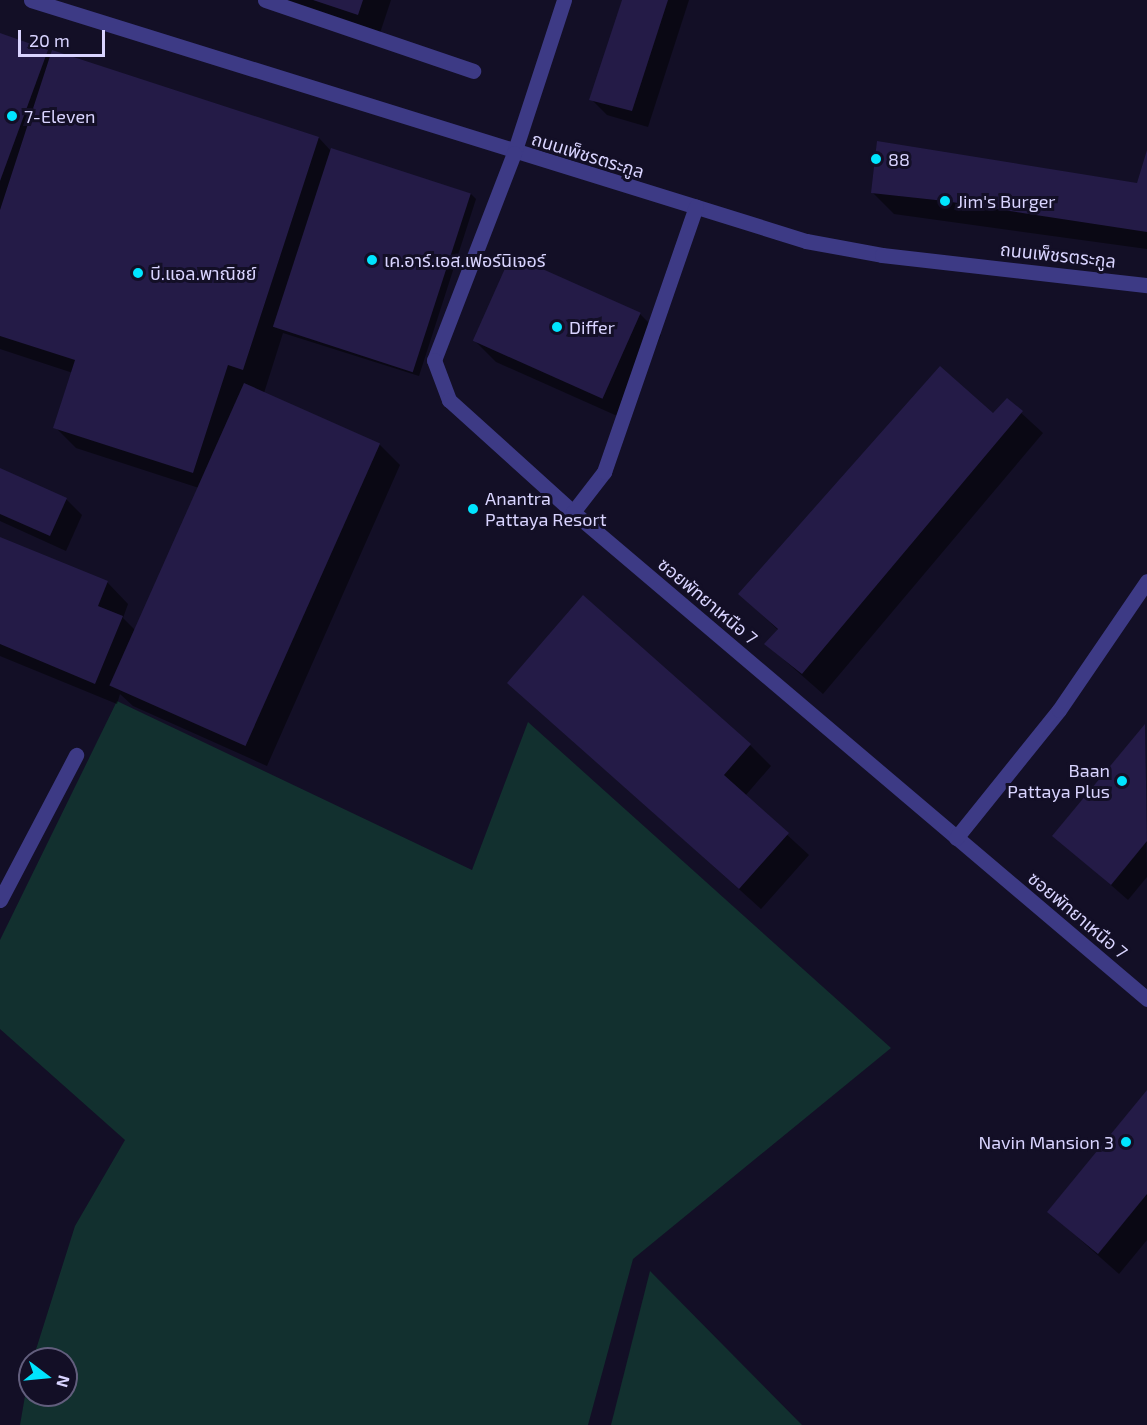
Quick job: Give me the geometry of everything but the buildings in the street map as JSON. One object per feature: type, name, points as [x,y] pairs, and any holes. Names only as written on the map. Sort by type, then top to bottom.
[{"type":"street","name":"ถนนเพ็ชรตระกูล","points":[[31,0],[514,153],[806,240],[882,255],[1147,285]]},
{"type":"street","points":[[265,0],[473,71]]},
{"type":"street","name":"ซอยพัทยาเหนือ 7","points":[[564,0],[514,153],[434,360],[449,400],[573,512],[1147,999]]},
{"type":"street","points":[[573,512],[604,472],[696,207]]},
{"type":"street","points":[[956,838],[1059,710],[1147,581]]},
{"type":"street","points":[[0,900],[76,755]]},
{"type":"green space","points":[[117,701],[472,870],[528,722],[891,1048],[633,1259],[588,1425],[20,1425],[23,1407],[78,1407],[78,1347],[37,1347],[75,1226],[125,1140],[0,1029],[0,940]]},
{"type":"green space","points":[[650,1271],[802,1425],[611,1425]]},
{"type":"place","name":"7-Eleven","points":[[12,116]]},
{"type":"place","name":"88","points":[[876,159]]},
{"type":"place","name":"Jim's Burger","points":[[945,201]]},
{"type":"place","name":"เค.อาร์.เอส.เฟอร์นิเจอร์","points":[[372,260]]},
{"type":"place","name":"บี.แอล.พาณิชย์","points":[[138,273]]},
{"type":"place","name":"Differ","points":[[557,327]]},
{"type":"place","name":"Anantra Pattaya Resort","points":[[473,509]]},
{"type":"place","name":"Baan Pattaya Plus","points":[[1122,781]]},
{"type":"place","name":"Navin Mansion 3","points":[[1126,1142]]}]
